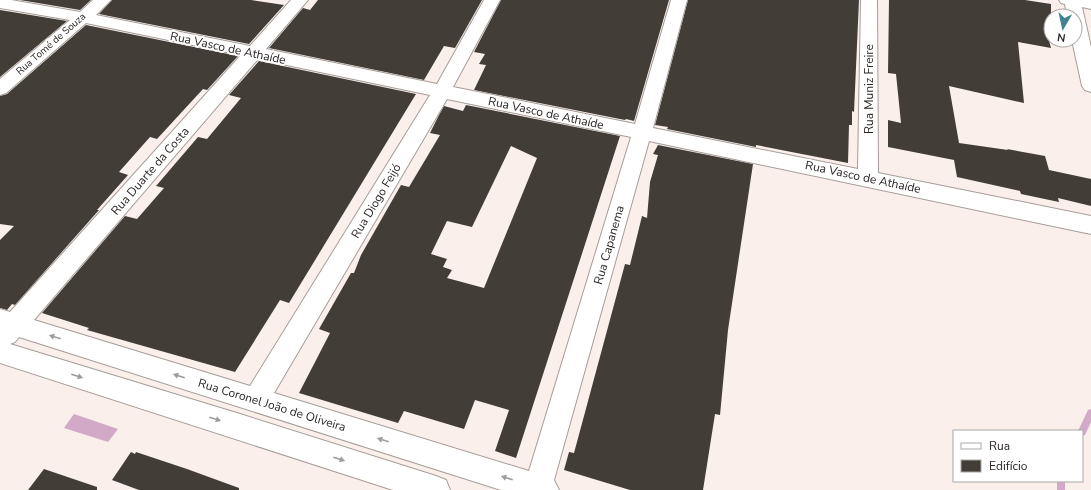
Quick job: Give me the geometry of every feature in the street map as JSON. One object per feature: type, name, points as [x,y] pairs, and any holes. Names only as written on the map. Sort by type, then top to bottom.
[{"type":"street","name":"Rua Tomé de Souza","points":[[0,89],[103,0]]},
{"type":"street","name":"Rua Duarte da Costa","points":[[5,329],[254,54],[300,0]]},
{"type":"street","name":"Rua Diogo Feijó","points":[[256,400],[442,91],[492,0]]},
{"type":"street","name":"Rua Capanema","points":[[540,489],[679,0]]},
{"type":"street","name":"Rua Muniz Freire","points":[[868,178],[869,0]]},
{"type":"street","points":[[1091,4],[1070,0],[1091,86]]},
{"type":"street","name":"Rua Vasco de Athaíde","points":[[0,3],[82,17],[254,54],[868,178],[1091,225]]},
{"type":"street","name":"Rua Coronel João de Oliveira","points":[[5,329],[256,400],[540,489]]},
{"type":"street","points":[[0,352],[233,424],[390,483],[436,490]]},
{"type":"shaded area","points":[[74,414],[118,429],[108,442],[64,428]]},
{"type":"building","points":[[20,0],[91,0],[80,10]]},
{"type":"building","points":[[112,0],[251,0],[284,5],[249,44],[99,14]]},
{"type":"building","points":[[318,0],[482,0],[455,48],[444,46],[424,80],[269,48],[303,8],[310,10]]},
{"type":"building","points":[[501,0],[669,0],[634,121],[474,90],[486,65],[479,64],[485,54],[474,52]]},
{"type":"building","points":[[688,0],[859,0],[854,112],[852,111],[852,125],[849,125],[848,163],[756,145],[756,147],[667,129],[668,127],[655,125]]},
{"type":"building","points":[[889,0],[1025,0],[1051,4],[1051,8],[1043,8],[1043,47],[1018,42],[1024,103],[949,86],[959,143],[1008,150],[1007,149],[1045,156],[1049,170],[1091,179],[1091,206],[1058,198],[1059,202],[1021,194],[1020,191],[957,177],[954,160],[888,147],[888,120],[901,123],[896,74],[888,73]]},
{"type":"building","points":[[0,10],[67,21],[0,77]]},
{"type":"building","points":[[86,25],[238,56],[207,90],[203,89],[157,139],[150,137],[119,172],[128,175],[15,305],[12,304],[7,310],[0,308],[0,240],[14,226],[0,224],[0,96],[7,94]]},
{"type":"building","points":[[259,61],[416,94],[289,303],[280,300],[235,372],[87,330],[89,328],[42,313],[125,216],[137,219],[164,188],[156,186],[198,137],[207,139],[241,98],[229,95]]},
{"type":"building","points":[[466,105],[620,136],[516,458],[495,451],[509,410],[475,400],[464,429],[404,411],[398,423],[299,393],[330,333],[319,329],[351,273],[354,273],[361,255],[401,185],[409,187],[440,135],[430,133],[444,106],[463,111]],"holes":[[[511,146],[537,158],[484,288],[447,278],[452,270],[443,267],[447,259],[431,254],[447,221],[472,227]]]},
{"type":"building","points":[[658,145],[753,164],[728,330],[720,415],[715,414],[703,490],[630,490],[564,470],[569,452],[574,453],[625,264],[630,265],[642,216],[647,218],[650,182],[658,155],[653,154]]},
{"type":"building","points":[[131,452],[135,454],[136,452],[187,469],[239,488],[239,490],[139,490],[112,480]]},
{"type":"building","points":[[44,469],[97,487],[97,490],[28,490]]},
{"type":"waterway","points":[[1083,430],[1091,413]]},
{"type":"waterway","points":[[1061,482],[1061,490]]}]
